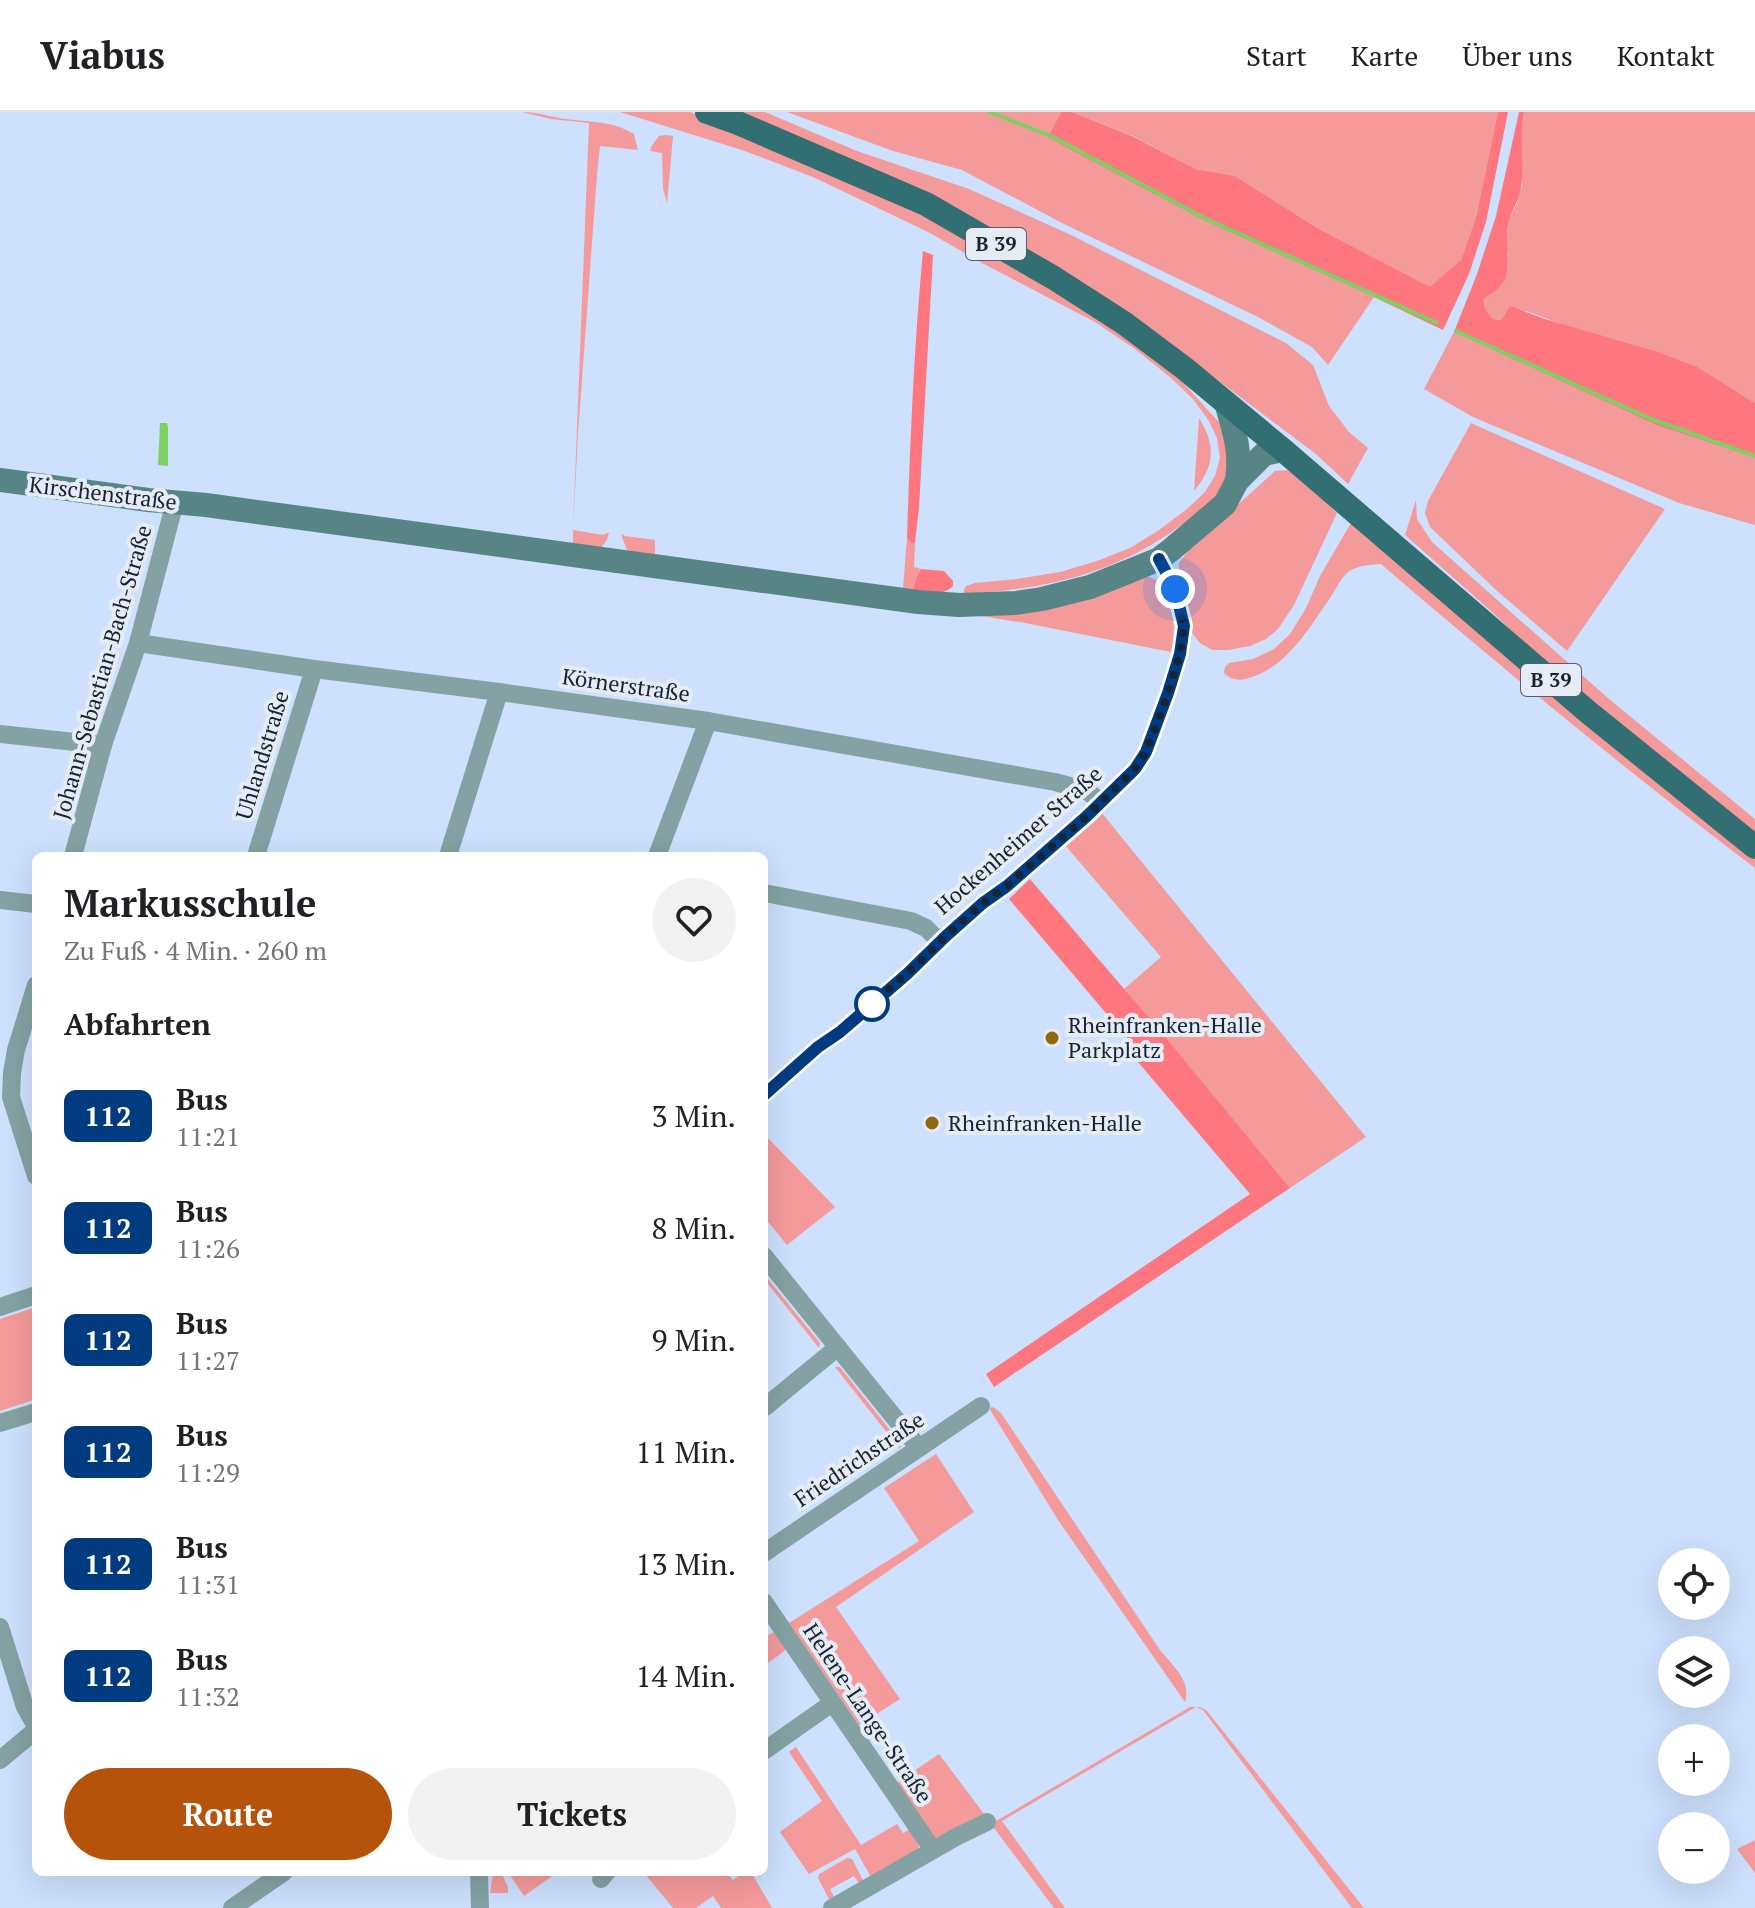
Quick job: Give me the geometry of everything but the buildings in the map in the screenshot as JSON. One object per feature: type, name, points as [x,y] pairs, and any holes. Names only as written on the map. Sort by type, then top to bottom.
[{"type":"main road","name":"B 39","points":[[707,112],[926,204],[1054,278],[1116,318],[1184,368],[1588,712],[1755,847]]},
{"type":"street","points":[[1227,406],[1240,459],[1237,481]]},
{"type":"street","points":[[1225,504],[1237,481],[1264,454],[1283,450]]},
{"type":"street","points":[[1225,504],[1237,501],[1270,469],[1283,450]]},
{"type":"street","name":"Kirschenstraße","points":[[0,480],[959,605],[1016,603],[1090,587],[1159,559],[1225,504]]},
{"type":"street","name":"Johann-Sebastian-Bach-Straße","points":[[74,852],[103,745],[138,643],[175,502]]},
{"type":"street","name":"Hockenheimer Straße","points":[[768,1091],[880,998],[1102,802],[1135,769],[1146,752],[1168,693],[1180,654],[1184,626],[1175,589],[1159,559]]},
{"type":"street","name":"Körnerstraße","points":[[138,643],[708,721],[1055,782],[1085,790],[1102,802]]},
{"type":"street","name":"Uhlandstraße","points":[[257,852],[314,669]]},
{"type":"street","points":[[449,852],[499,692]]},
{"type":"street","points":[[659,852],[708,721]]},
{"type":"street","points":[[0,734],[103,745]]},
{"type":"street","points":[[768,894],[911,921],[926,928],[940,942]]},
{"type":"street","points":[[0,900],[32,904]]},
{"type":"street","points":[[32,998],[16,1050],[6,1098],[32,1166]]},
{"type":"street","points":[[768,1261],[919,1448]]},
{"type":"street","points":[[0,1307],[32,1296]]},
{"type":"street","points":[[768,1405],[838,1347]]},
{"type":"street","name":"Friedrichstraße","points":[[768,1550],[981,1406]]},
{"type":"street","points":[[0,1423],[32,1413]]},
{"type":"street","name":"Helene-Lange-Straße","points":[[768,1608],[933,1850]]},
{"type":"street","points":[[0,1627],[32,1720]]},
{"type":"street","points":[[768,1748],[832,1703]]},
{"type":"street","points":[[0,1760],[32,1732]]},
{"type":"street","points":[[834,1908],[987,1822]]},
{"type":"street","points":[[232,1908],[278,1876]]},
{"type":"street","points":[[479,1876],[480,1908]]},
{"type":"shaded area","points":[[522,112],[618,127],[634,134],[638,150],[600,146],[573,530],[589,123]]},
{"type":"shaded area","points":[[620,112],[690,112],[748,133],[922,211],[1092,311],[1178,377],[1226,430],[1233,467],[1220,492],[1202,510],[1155,543],[1104,568],[1050,583],[964,594],[966,586],[975,583],[1060,572],[1097,561],[1130,548],[1159,530],[1205,492],[1215,476],[1220,458],[1217,438],[1209,421],[1193,399],[1170,377],[1095,322],[928,232],[813,177],[742,150]]},
{"type":"shaded area","points":[[735,112],[765,112],[857,151],[969,189],[1069,234],[1286,343],[1313,365],[1329,406],[1349,432],[1368,448],[1348,484],[1316,454],[1195,363]]},
{"type":"shaded area","points":[[787,112],[1061,112],[1048,137],[1205,221],[1374,297],[1328,365],[1312,347],[1258,317],[1062,223],[962,170],[893,151]]},
{"type":"shaded area","points":[[1061,112],[1072,112],[1132,136],[1196,169],[1235,176],[1319,229],[1430,287],[1461,260],[1476,217],[1498,112],[1508,112],[1486,222],[1469,274],[1443,330],[1205,221],[1067,148],[1048,137]]},
{"type":"shaded area","points":[[1072,112],[1498,112],[1476,217],[1461,260],[1431,288],[1319,229],[1235,176],[1196,169],[1133,136]]},
{"type":"shaded area","points":[[1519,112],[1524,112],[1520,191],[1508,228],[1506,277],[1484,299],[1487,312],[1493,319],[1501,320],[1510,306],[1697,367],[1755,403],[1755,458],[1656,425],[1454,332],[1496,216]]},
{"type":"shaded area","points":[[1524,112],[1755,112],[1755,403],[1741,394],[1527,311],[1506,312],[1501,320],[1493,319],[1489,314],[1484,299],[1503,283],[1509,219],[1522,185]]},
{"type":"shaded area","points":[[659,136],[673,136],[667,203],[663,189],[662,153],[650,151]]},
{"type":"shaded area","points":[[923,251],[933,255],[919,508],[915,543],[911,543],[907,538]]},
{"type":"shaded area","points":[[1454,332],[1656,425],[1755,458],[1755,525],[1679,503],[1473,417],[1424,389]]},
{"type":"shaded area","points":[[1199,418],[1208,437],[1211,455],[1206,473],[1194,491]]},
{"type":"shaded area","points":[[160,423],[167,423],[168,427],[168,466],[158,465]]},
{"type":"shaded area","points":[[1471,423],[1665,509],[1567,651],[1496,590],[1430,527],[1425,513],[1428,501]]},
{"type":"shaded area","points":[[1288,470],[1303,479],[1337,513],[1294,605],[1278,629],[1250,646],[1212,650],[1200,643],[1192,633],[1179,563],[1190,548],[1275,471]]},
{"type":"shaded area","points":[[1416,500],[1417,519],[1432,542],[1609,699],[1755,819],[1755,837],[1550,667],[1405,535]]},
{"type":"shaded area","points":[[1351,523],[1755,856],[1755,868],[1566,719],[1381,564],[1358,567],[1346,574],[1307,631],[1277,663],[1245,679],[1227,676],[1224,673],[1229,663],[1253,659],[1274,649],[1290,634]]},
{"type":"shaded area","points":[[573,530],[603,535],[609,532],[600,549],[573,545]]},
{"type":"shaded area","points":[[621,534],[655,540],[655,554],[903,589],[907,538],[915,543],[914,567],[921,569],[917,576],[939,594],[947,592],[939,595],[632,554],[627,550]]},
{"type":"shaded area","points":[[921,569],[944,571],[953,581],[953,586],[939,593],[913,591]]},
{"type":"shaded area","points":[[1143,576],[1162,585],[1168,595],[1174,630],[1171,652],[968,614]]},
{"type":"shaded area","points":[[1101,812],[1366,1137],[1290,1188],[1124,989],[1161,957],[1064,844]]},
{"type":"shaded area","points":[[1030,879],[1290,1188],[994,1387],[986,1374],[1250,1194],[1138,1062],[1134,1046],[1009,899]]},
{"type":"shaded area","points":[[768,1138],[835,1207],[787,1245],[768,1222]]},
{"type":"shaded area","points":[[768,1279],[820,1343],[819,1348],[768,1284]]},
{"type":"shaded area","points":[[32,1308],[32,1400],[0,1411],[0,1319]]},
{"type":"shaded area","points":[[835,1367],[840,1367],[901,1444],[900,1449]]},
{"type":"shaded area","points":[[993,1407],[1001,1413],[1160,1650],[1180,1674],[1186,1687],[1185,1702],[1058,1520],[989,1408]]},
{"type":"shaded area","points":[[936,1454],[974,1512],[836,1607],[900,1699],[859,1725],[789,1623],[919,1541],[884,1488]]},
{"type":"shaded area","points":[[775,1631],[787,1649],[768,1663],[768,1635]]},
{"type":"shaded area","points":[[1190,1707],[1196,1707],[1002,1821],[1065,1908],[1054,1908],[991,1824]]},
{"type":"shaded area","points":[[1196,1707],[1207,1711],[1364,1908],[1352,1908],[1203,1710]]},
{"type":"shaded area","points":[[796,1747],[861,1845],[897,1824],[903,1833],[911,1829],[919,1843],[918,1852],[871,1877],[855,1849],[809,1874],[780,1832],[822,1801],[789,1752]]},
{"type":"shaded area","points":[[939,1754],[987,1818],[939,1840],[932,1838],[895,1784]]},
{"type":"shaded area","points":[[1755,1840],[1755,1873],[1737,1849]]},
{"type":"shaded area","points":[[847,1858],[852,1859],[863,1880],[862,1884],[854,1876],[830,1889],[835,1899],[829,1899],[818,1878],[819,1874]]},
{"type":"shaded area","points":[[492,1876],[503,1876],[508,1893],[490,1893]]},
{"type":"shaded area","points":[[511,1876],[552,1876],[524,1896]]},
{"type":"shaded area","points":[[646,1876],[730,1876],[733,1880],[739,1876],[753,1876],[772,1908],[721,1908],[713,1896],[696,1908],[673,1908]]},
{"type":"waterway","points":[[990,112],[1053,137],[1204,218],[1437,323]]},
{"type":"waterway","points":[[1456,331],[1651,419],[1755,456]]},
{"type":"bus line","name":"112","points":[[768,1091],[1087,816],[1135,769],[1146,752],[1168,693],[1180,654],[1184,626],[1175,589],[1159,559]]},
{"type":"place","name":"Rheinfranken-Halle Parkplatz","points":[[1052,1038]]},
{"type":"place","name":"Rheinfranken-Halle","points":[[932,1123]]},
{"type":"route","points":[[872,1004],[870,1006],[983,903],[1087,816],[1135,769],[1146,752],[1180,654],[1184,626],[1175,589]]}]
